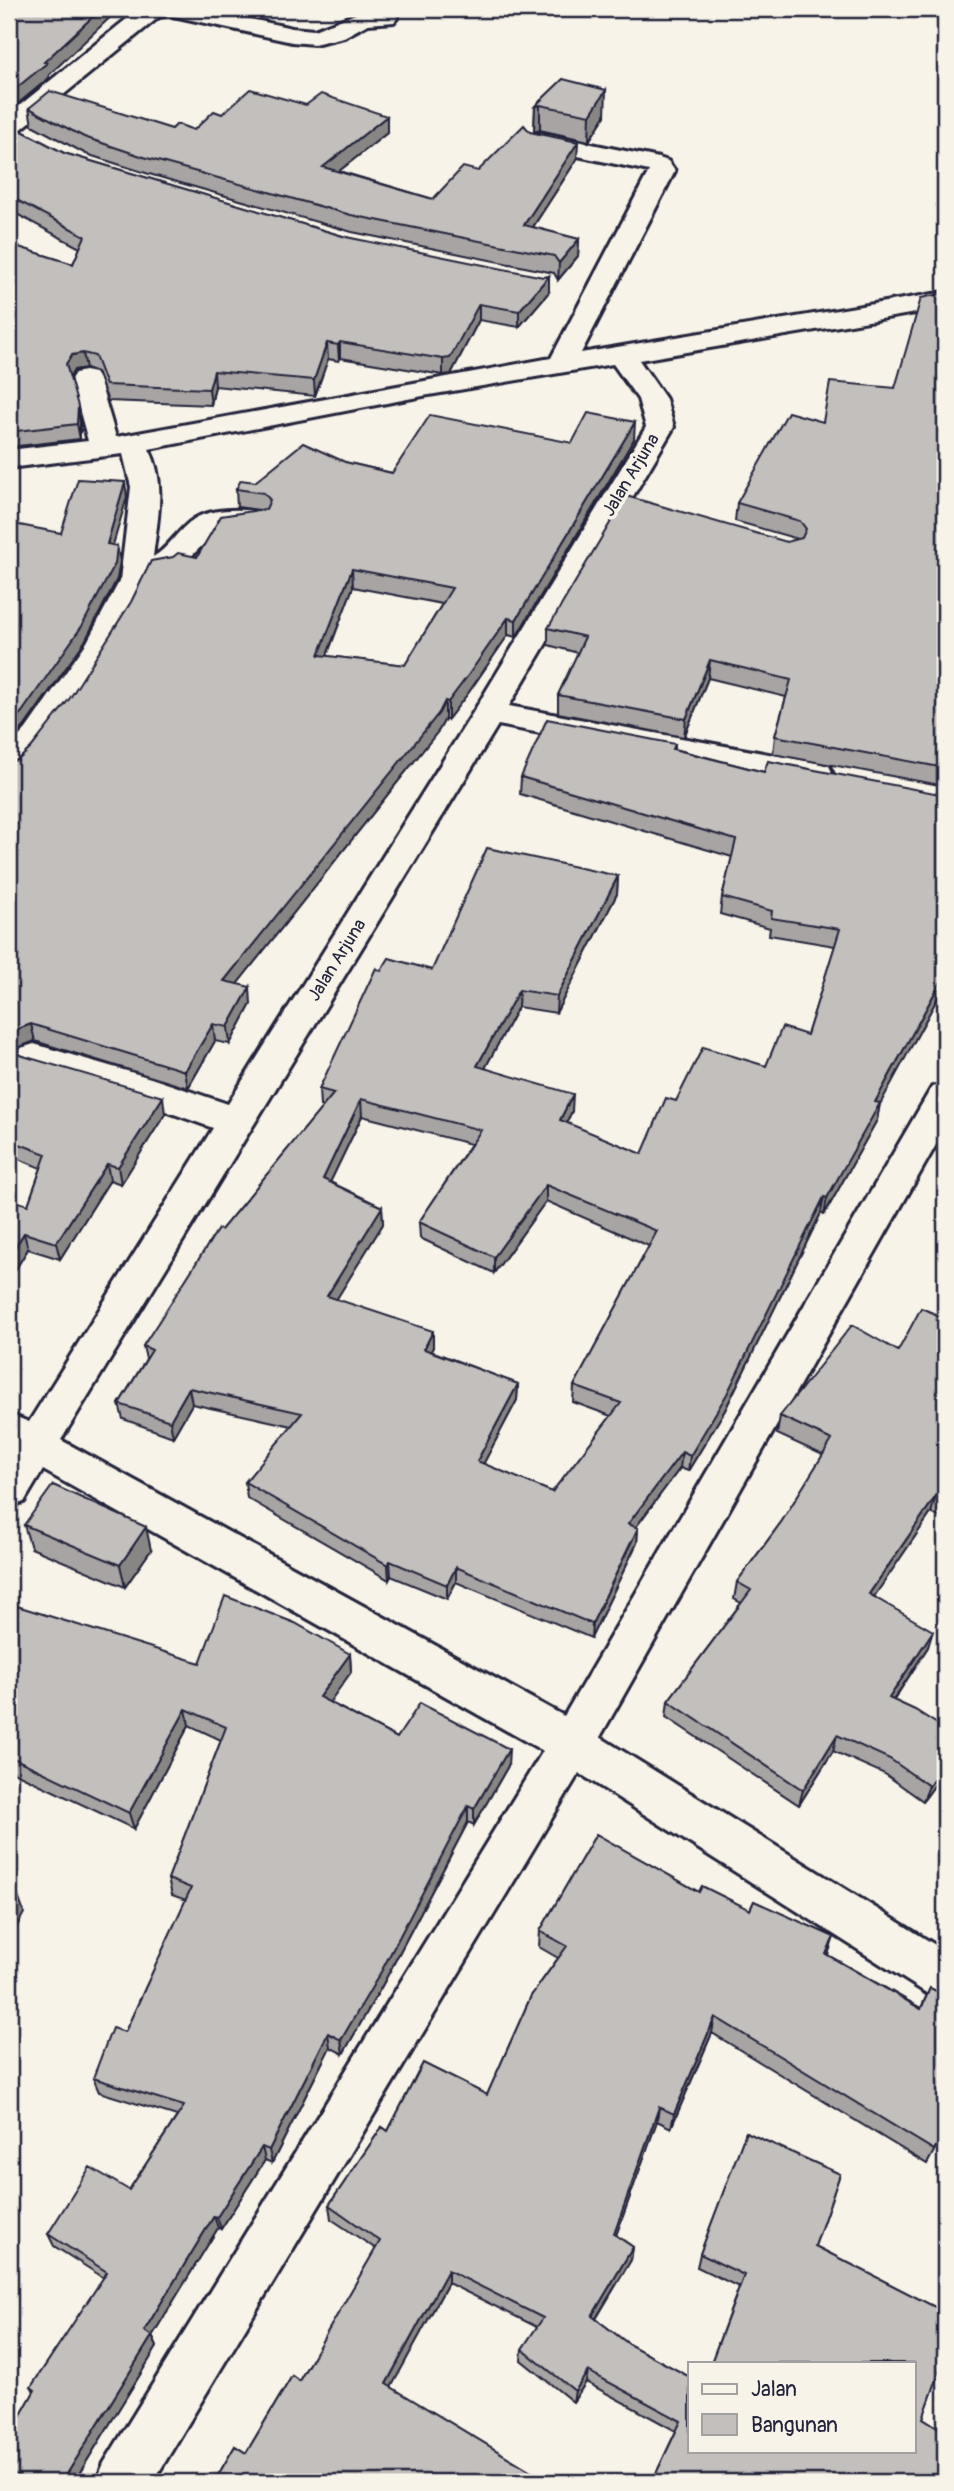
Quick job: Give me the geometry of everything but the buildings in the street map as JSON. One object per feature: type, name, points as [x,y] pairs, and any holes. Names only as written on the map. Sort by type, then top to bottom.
[{"type":"street","points":[[36,140],[10,126],[138,20],[152,11],[164,9]]},
{"type":"street","points":[[174,9],[312,37],[331,34],[362,16],[386,17]]},
{"type":"street","points":[[539,141],[650,163],[662,171],[561,365]]},
{"type":"street","points":[[9,459],[131,460],[423,388],[561,365],[623,358],[945,300]]},
{"type":"street","name":"Jalan Arjuna","points":[[9,1489],[22,1439],[236,1122],[489,713],[630,504],[660,427],[660,418],[623,358]]},
{"type":"street","points":[[9,767],[37,737],[101,646],[135,580],[131,460],[85,379]]},
{"type":"street","points":[[136,568],[164,565],[205,525],[220,521],[254,519]]},
{"type":"street","points":[[489,713],[844,779]]},
{"type":"street","points":[[34,1058],[151,1092],[236,1122]]},
{"type":"street","points":[[123,2482],[572,1744],[945,1097]]},
{"type":"street","points":[[22,1439],[572,1744],[945,1978]]}]
